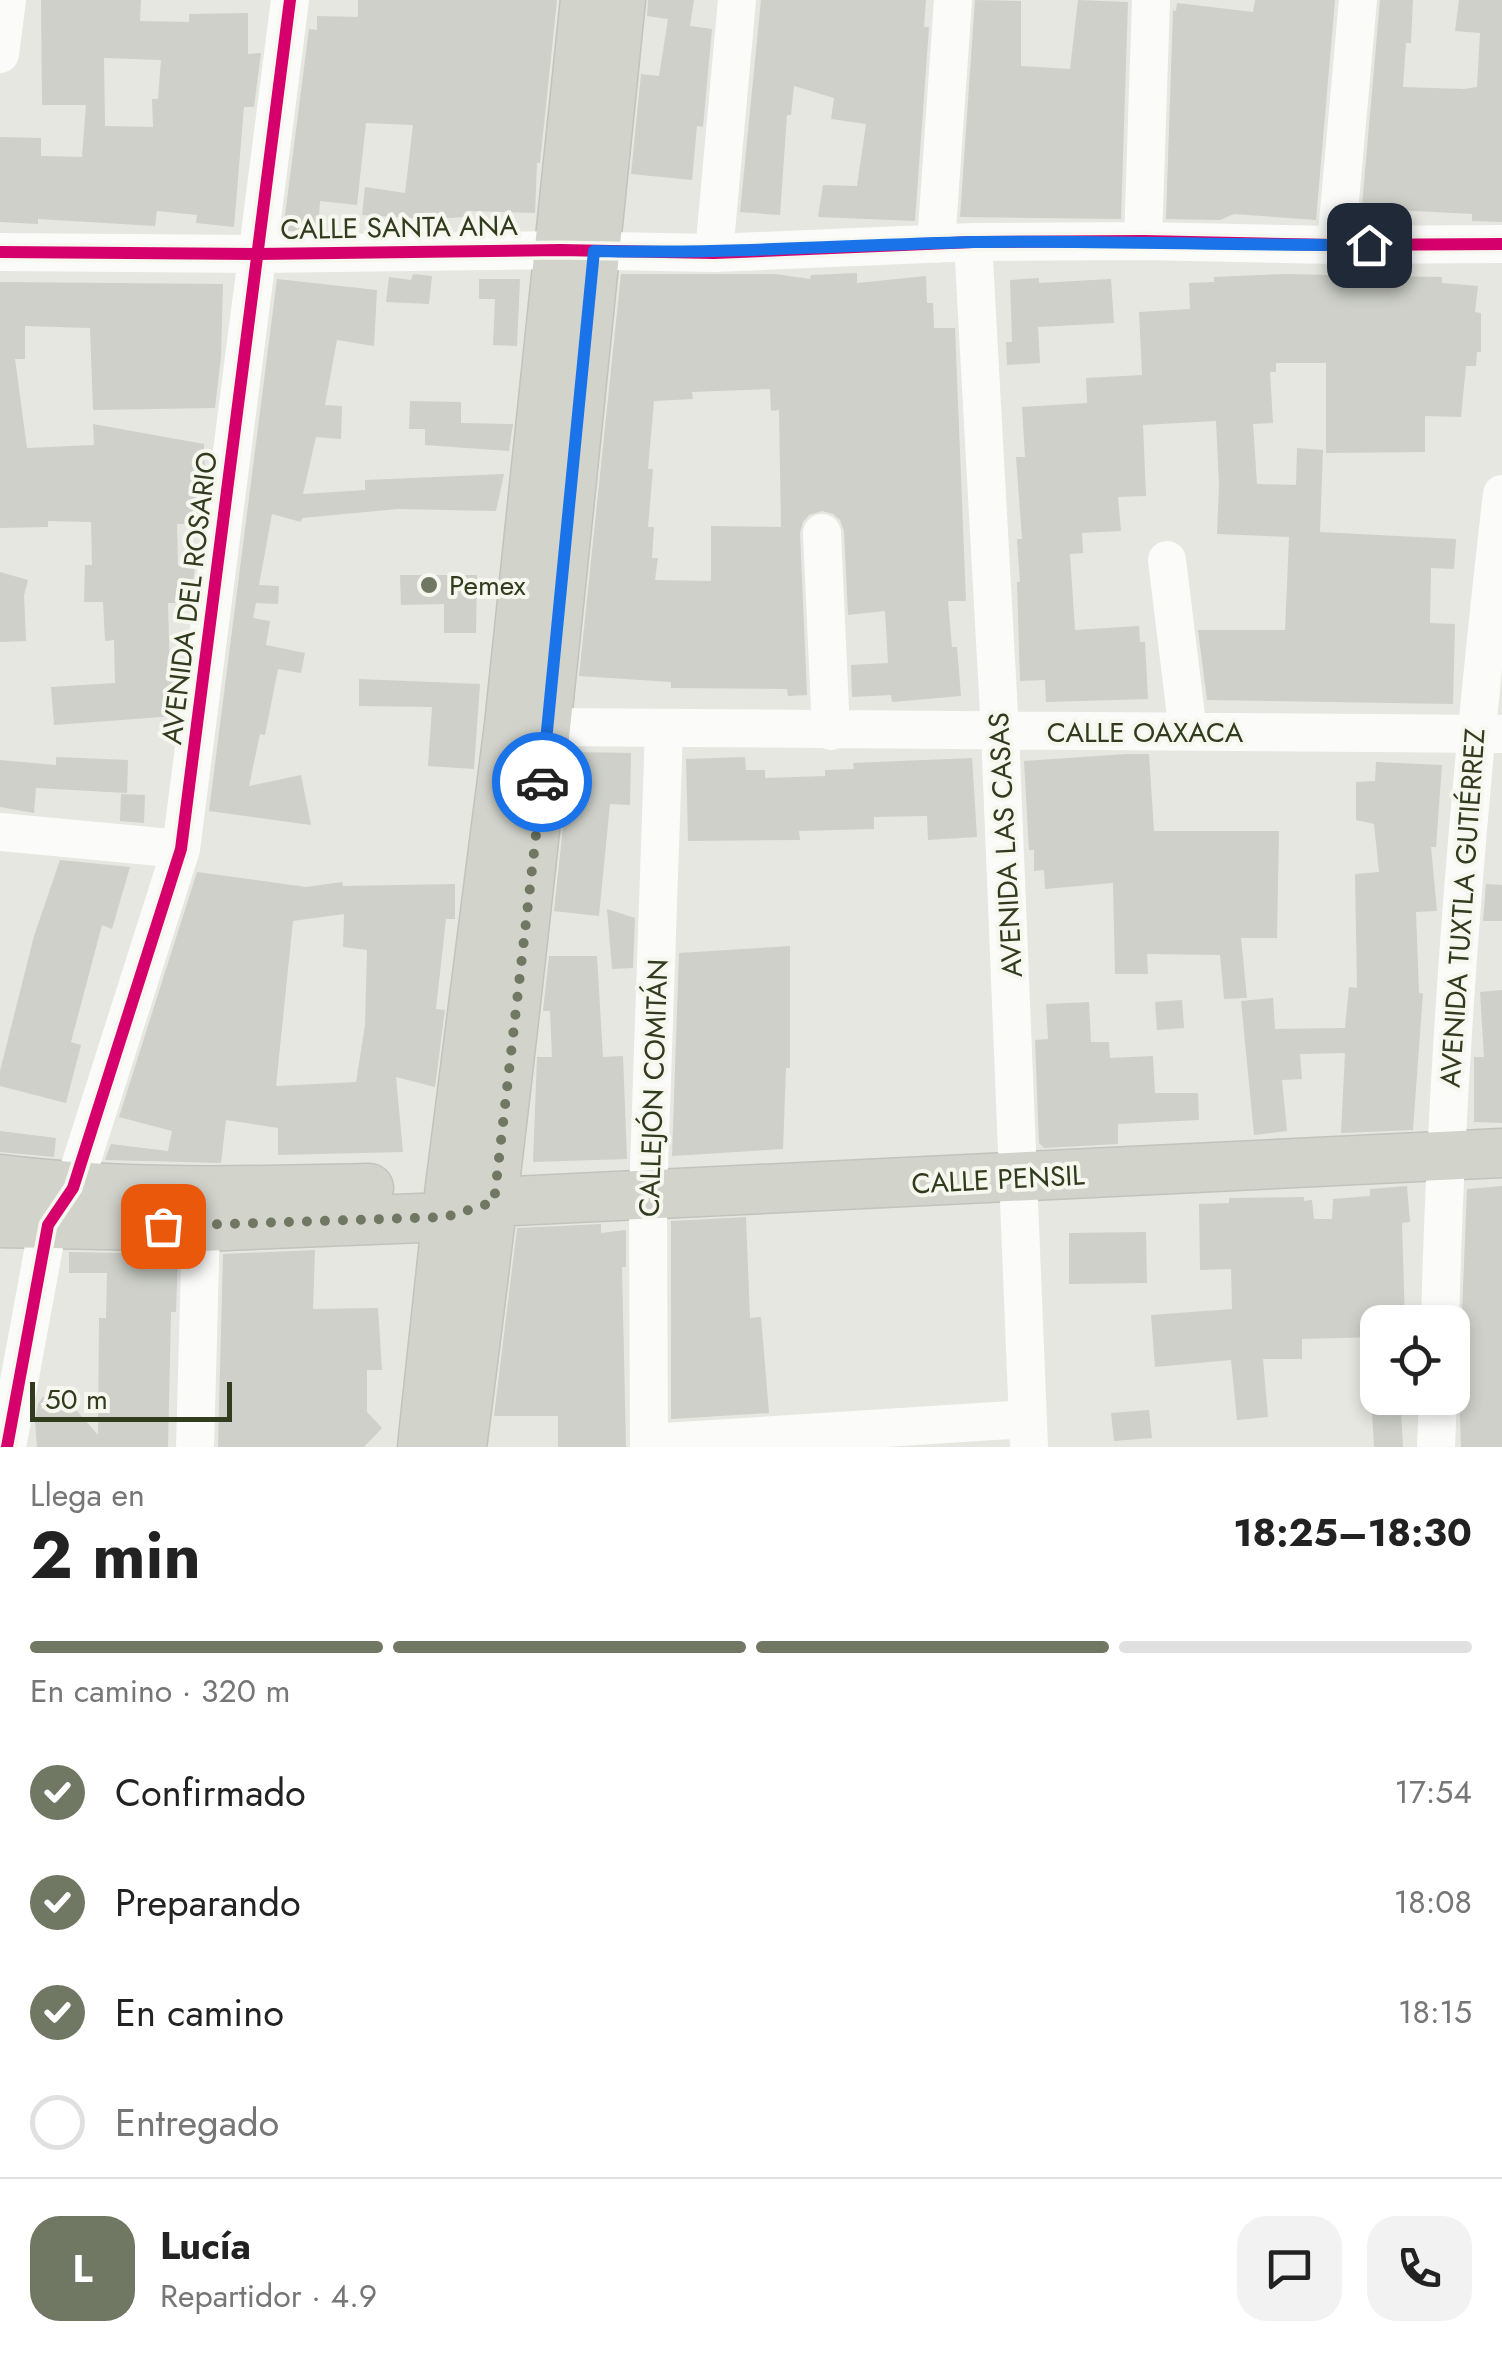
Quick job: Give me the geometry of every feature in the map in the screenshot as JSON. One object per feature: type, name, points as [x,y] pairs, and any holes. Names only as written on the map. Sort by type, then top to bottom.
[{"type":"main road","points":[[462,1447],[548,727],[577,250],[585,0]]},
{"type":"main road","points":[[422,1447],[448,1201],[508,725],[577,250],[620,0]]},
{"type":"main road","name":"CALLE PENSIL","points":[[0,1223],[61,1207],[228,1191],[494,1202],[1502,1153]]},
{"type":"main road","name":"CALLE PENSIL","points":[[0,1179],[61,1207],[201,1227],[448,1201]]},
{"type":"street","points":[[0,54],[7,0]]},
{"type":"street","name":"AVENIDA DEL ROSARIO","points":[[7,1447],[61,1207],[181,849],[290,0]]},
{"type":"street","points":[[714,253],[737,0]]},
{"type":"street","name":"AVENIDA LAS CASAS","points":[[954,0],[955,243],[1000,732],[1028,1433]]},
{"type":"street","points":[[1143,240],[1151,0]]},
{"type":"street","points":[[1336,245],[1358,0]]},
{"type":"street","name":"CALLE SANTA ANA","points":[[0,252],[714,253],[1143,240],[1502,244]]},
{"type":"street","name":"AVENIDA TUXTLA GUTIÉRREZ","points":[[1440,1305],[1444,1154],[1488,734],[1502,494]]},
{"type":"street","points":[[822,533],[831,731]]},
{"type":"street","points":[[1168,560],[1188,732]]},
{"type":"street","name":"CALLE OAXACA","points":[[548,727],[1488,734]]},
{"type":"street","name":"CALLEJÓN COMITÁN","points":[[649,1445],[648,1196],[664,729]]},
{"type":"street","points":[[0,832],[181,849]]},
{"type":"street","points":[[195,1447],[201,1227]]},
{"type":"street","points":[[1436,1447],[1437,1415]]},
{"type":"street","points":[[649,1445],[1028,1433]]},
{"type":"building","points":[[41,0],[141,0],[140,21],[189,22],[189,14],[248,13],[248,54],[261,53],[254,107],[244,107],[234,227],[196,223],[197,215],[157,211],[155,226],[38,219],[38,224],[0,222],[0,137],[41,138],[41,156],[82,157],[86,105],[42,105]],"holes":[[[104,58],[161,60],[158,99],[152,99],[153,127],[105,126]]]},
{"type":"building","points":[[358,0],[557,0],[537,163],[535,213],[467,211],[466,217],[431,219],[362,215],[365,187],[405,193],[413,125],[366,123],[357,205],[320,201],[318,231],[283,231],[309,29],[317,30],[317,16],[358,17]]},
{"type":"building","points":[[648,0],[694,0],[690,26],[712,29],[703,127],[697,126],[692,180],[631,174],[641,74],[659,76],[668,19],[647,16]]},
{"type":"building","points":[[761,0],[926,0],[924,27],[929,27],[915,221],[818,217],[823,185],[857,186],[866,124],[831,119],[834,98],[794,86],[791,115],[787,115],[780,215],[740,212]]},
{"type":"building","points":[[975,0],[1021,1],[1021,66],[1070,69],[1078,0],[1128,2],[1121,219],[960,217]]},
{"type":"building","points":[[1255,0],[1335,0],[1316,220],[1234,214],[1220,220],[1166,219],[1173,10],[1176,11],[1177,3],[1253,12]]},
{"type":"building","points":[[1380,0],[1413,0],[1403,87],[1464,89],[1477,87],[1480,33],[1455,31],[1459,0],[1502,0],[1502,222],[1472,221],[1472,214],[1396,210],[1395,221],[1373,220],[1362,206]]},
{"type":"building","points":[[857,273],[857,283],[926,276],[927,303],[933,303],[934,328],[955,328],[966,601],[948,601],[961,696],[892,702],[891,695],[852,697],[851,665],[888,663],[885,611],[848,615],[844,531],[840,520],[822,511],[809,515],[800,533],[807,695],[788,696],[787,689],[671,688],[671,682],[579,676],[621,274],[775,274],[810,279],[811,275]],"holes":[[[770,389],[771,411],[779,410],[781,527],[711,526],[711,581],[655,580],[658,558],[652,558],[654,527],[648,527],[654,401],[693,399],[692,392]]]},
{"type":"building","points":[[413,274],[432,276],[429,304],[386,302],[389,277],[411,280]]},
{"type":"building","points":[[1214,277],[1442,277],[1442,283],[1478,286],[1475,312],[1481,313],[1481,352],[1477,352],[1476,366],[1466,366],[1461,417],[1425,416],[1425,452],[1326,453],[1326,363],[1276,363],[1276,372],[1270,372],[1273,423],[1253,424],[1257,484],[1296,485],[1297,448],[1323,450],[1320,532],[1456,539],[1454,569],[1431,568],[1430,623],[1455,624],[1453,704],[1207,700],[1198,630],[1285,630],[1289,537],[1217,534],[1216,421],[1143,425],[1146,496],[1118,497],[1121,531],[1082,533],[1083,553],[1070,554],[1075,630],[1139,626],[1140,642],[1145,642],[1148,699],[1046,702],[1045,680],[1020,681],[1017,539],[1022,539],[1016,457],[1025,457],[1022,407],[1087,403],[1086,378],[1142,375],[1139,312],[1190,309],[1189,283],[1214,282]]},
{"type":"building","points":[[1039,278],[1039,283],[1111,279],[1114,323],[1038,327],[1040,363],[1007,365],[1006,342],[1012,342],[1010,280]]},
{"type":"building","points":[[277,279],[377,290],[374,346],[337,340],[325,405],[342,406],[341,439],[316,437],[303,494],[365,490],[365,480],[504,474],[496,511],[398,509],[302,518],[301,522],[272,514],[259,585],[279,586],[278,604],[256,603],[253,618],[270,621],[266,645],[305,653],[301,673],[278,669],[265,735],[260,734],[249,786],[301,775],[311,825],[209,811]]},
{"type":"building","points":[[479,279],[520,279],[517,346],[493,345],[495,299],[479,299]]},
{"type":"building","points":[[0,282],[223,284],[215,408],[93,410],[90,328],[25,326],[25,359],[15,359],[27,448],[94,445],[93,424],[204,444],[205,487],[200,524],[177,524],[178,566],[195,566],[190,603],[168,603],[170,679],[180,678],[175,716],[54,725],[51,687],[115,683],[114,640],[105,641],[103,602],[84,602],[85,565],[92,565],[91,522],[48,521],[48,527],[0,528]]},
{"type":"building","points":[[410,401],[461,402],[461,423],[513,424],[509,451],[425,445],[425,429],[409,429]]},
{"type":"building","points":[[0,572],[28,580],[24,595],[26,641],[0,642]]},
{"type":"building","points":[[400,575],[477,575],[476,633],[444,633],[444,604],[401,605]]},
{"type":"building","points":[[359,679],[480,684],[474,769],[428,766],[432,707],[359,706]]},
{"type":"building","points":[[571,752],[631,753],[630,805],[610,804],[599,916],[554,911]]},
{"type":"building","points":[[1149,754],[1154,831],[1279,831],[1277,938],[1241,938],[1247,998],[1224,999],[1220,955],[1147,954],[1148,974],[1115,974],[1113,883],[1045,889],[1044,870],[1034,871],[1034,850],[1029,850],[1024,761]]},
{"type":"building","points":[[56,757],[128,760],[127,793],[36,788],[34,813],[0,807],[0,760],[56,765]]},
{"type":"building","points":[[745,757],[746,770],[765,770],[765,778],[825,776],[825,770],[854,769],[853,763],[972,758],[977,837],[928,840],[927,816],[874,817],[874,829],[799,831],[800,840],[688,841],[686,759]]},
{"type":"building","points":[[1376,762],[1442,765],[1436,847],[1431,847],[1437,911],[1416,912],[1419,993],[1423,993],[1413,1130],[1341,1133],[1345,1053],[1300,1054],[1302,1079],[1282,1080],[1287,1131],[1254,1135],[1241,1001],[1273,998],[1275,1029],[1345,1028],[1349,987],[1357,988],[1355,874],[1379,872],[1374,824],[1356,820],[1356,782],[1375,781]]},
{"type":"building","points":[[121,794],[145,795],[144,823],[120,821]]},
{"type":"building","points":[[60,860],[130,867],[112,929],[102,925],[71,1042],[81,1045],[66,1103],[0,1086],[0,1071],[34,936]]},
{"type":"building","points":[[197,872],[306,887],[342,882],[343,886],[455,884],[455,919],[446,919],[436,1009],[445,1010],[435,1087],[396,1077],[403,1152],[278,1155],[278,1128],[226,1120],[221,1163],[105,1160],[111,1144],[168,1151],[172,1131],[119,1117]],"holes":[[[344,914],[343,947],[367,950],[365,1025],[356,1082],[276,1086],[293,921]]]},
{"type":"building","points":[[1486,884],[1502,885],[1502,921],[1483,921]]},
{"type":"building","points":[[607,909],[635,918],[633,968],[612,969]]},
{"type":"building","points":[[790,946],[790,1068],[786,1068],[783,1149],[672,1156],[679,953]]},
{"type":"building","points":[[549,956],[597,956],[603,1057],[623,1056],[627,1159],[533,1162],[537,1057],[552,1057],[550,1011],[543,1011]]},
{"type":"building","points":[[1502,990],[1502,1123],[1474,1122],[1474,1057],[1484,1057],[1480,992]]},
{"type":"building","points":[[1182,1000],[1184,1028],[1157,1030],[1155,1002]]},
{"type":"building","points":[[1089,1002],[1091,1042],[1109,1042],[1110,1058],[1153,1056],[1155,1093],[1198,1093],[1199,1120],[1118,1124],[1118,1144],[1044,1148],[1039,1143],[1035,1040],[1048,1039],[1046,1004]]},
{"type":"building","points":[[0,1131],[56,1138],[54,1157],[0,1152]]},
{"type":"building","points":[[1407,1186],[1410,1222],[1402,1223],[1404,1305],[1360,1305],[1360,1337],[1302,1339],[1302,1359],[1263,1359],[1268,1417],[1237,1420],[1231,1360],[1155,1367],[1151,1315],[1232,1309],[1231,1269],[1200,1270],[1199,1204],[1229,1203],[1229,1198],[1304,1197],[1304,1201],[1312,1200],[1314,1219],[1332,1219],[1333,1199],[1370,1196],[1370,1189]]},
{"type":"building","points":[[1502,1186],[1502,1447],[1461,1447],[1460,1415],[1470,1415],[1470,1305],[1462,1305],[1467,1189]]},
{"type":"building","points":[[746,1217],[750,1318],[761,1317],[769,1413],[671,1419],[671,1221]]},
{"type":"building","points":[[601,1224],[601,1233],[626,1230],[626,1267],[622,1267],[626,1447],[558,1447],[558,1416],[494,1416],[517,1228]]},
{"type":"building","points":[[1146,1232],[1147,1283],[1069,1284],[1069,1233]]},
{"type":"building","points":[[315,1250],[313,1309],[378,1308],[382,1370],[367,1370],[367,1412],[382,1428],[364,1447],[218,1447],[223,1254]]},
{"type":"building","points":[[69,1252],[178,1254],[176,1312],[171,1312],[168,1447],[37,1447],[38,1404],[53,1393],[64,1396],[98,1435],[99,1318],[106,1318],[107,1273],[69,1273]]},
{"type":"building","points":[[1149,1410],[1152,1438],[1114,1441],[1111,1413]]},
{"type":"building","points":[[1372,1415],[1401,1415],[1403,1447],[1374,1447]]},
{"type":"cycle path","points":[[7,1447],[48,1225],[73,1188],[181,849],[290,0]]},
{"type":"cycle path","points":[[0,252],[714,253],[973,242],[1143,241],[1502,244]]},
{"type":"way so far","points":[[163,1226],[446,1217],[494,1202],[542,782]]},
{"type":"place","name":"Pemex","points":[[429,585]]},
{"type":"route","points":[[542,782],[594,251],[714,253],[1143,240],[1369,245]]}]
